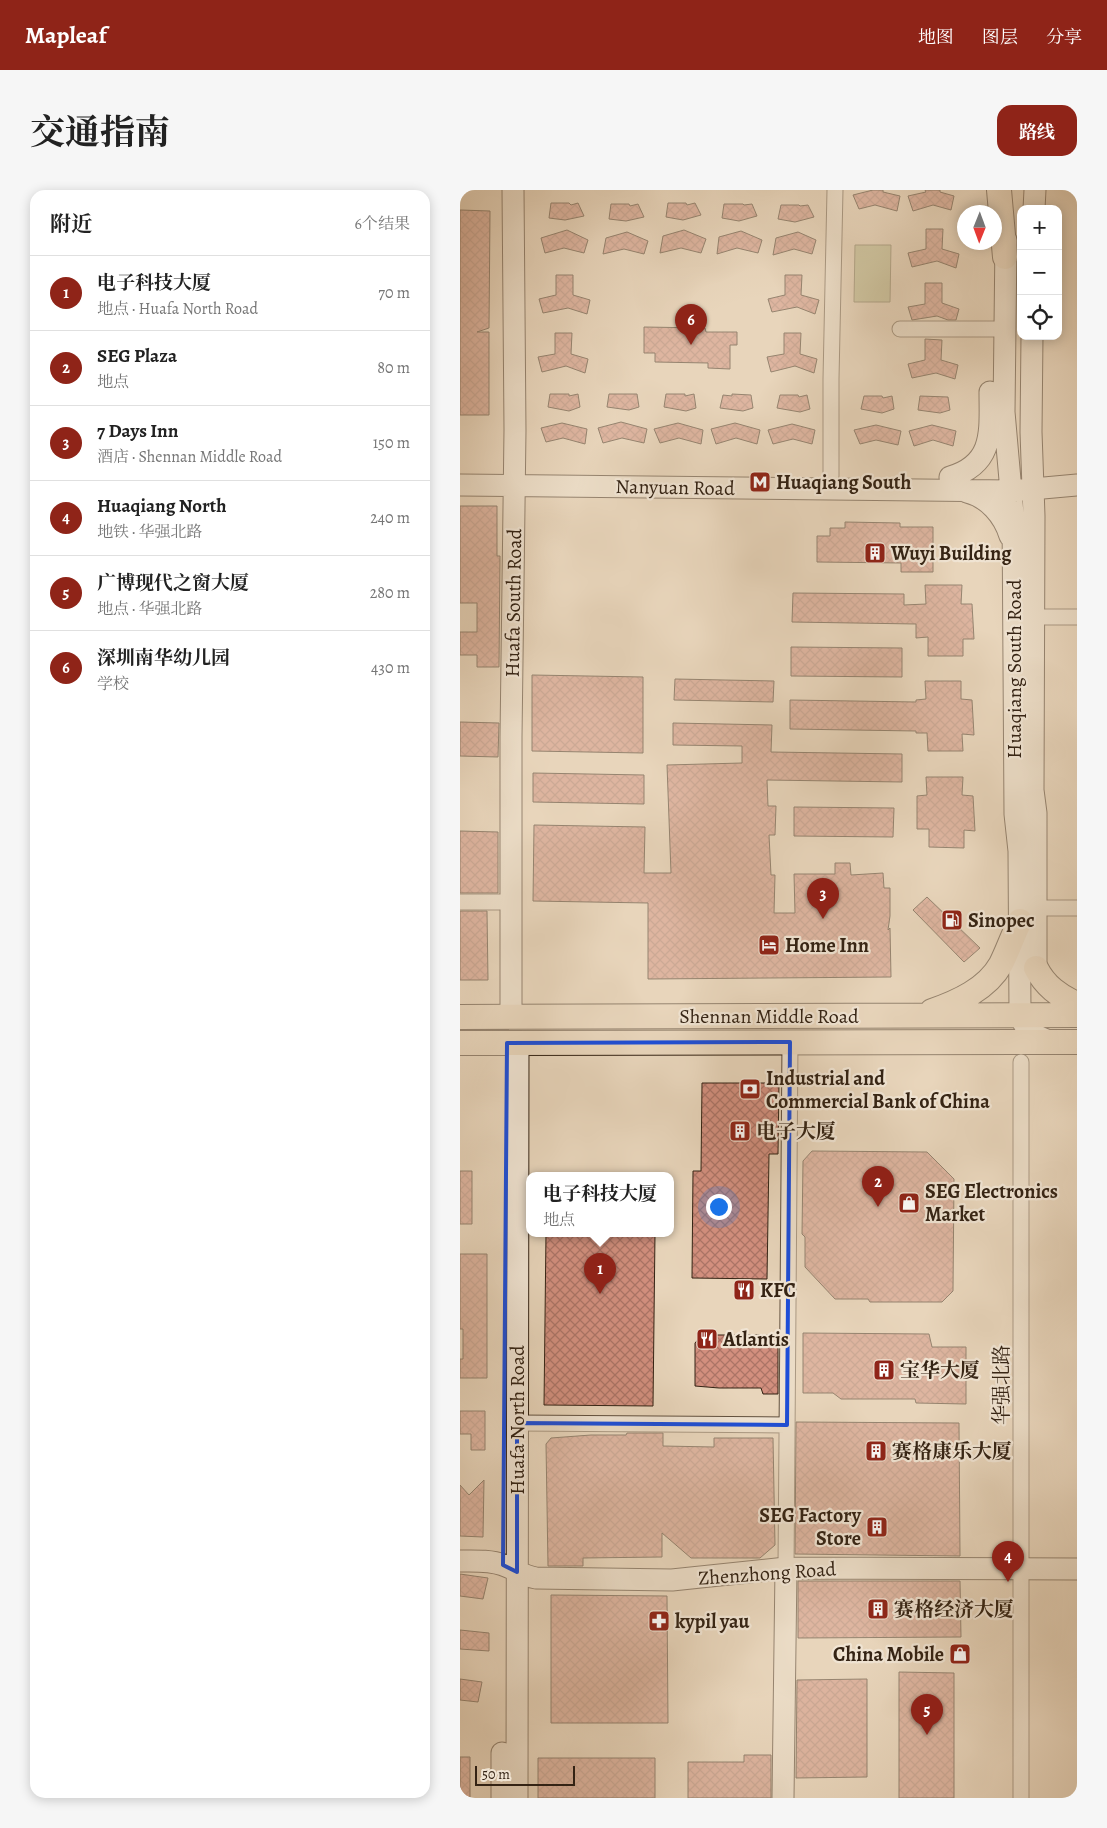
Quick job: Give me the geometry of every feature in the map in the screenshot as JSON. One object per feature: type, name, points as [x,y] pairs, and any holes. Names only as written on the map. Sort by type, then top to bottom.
[{"type":"main road","name":"Huafa South Road","points":[[511,1016],[514,480],[513,190]]},
{"type":"main road","points":[[998,190],[1005,257]]},
{"type":"main road","name":"Huaqiang South Road","points":[[1010,190],[1005,257],[1004,329],[1006,432],[1013,549],[1015,814],[1036,968]]},
{"type":"main road","points":[[1034,205],[1035,190]]},
{"type":"main road","points":[[1004,329],[996,344],[990,367],[988,444],[979,460],[960,474],[955,484],[985,500],[995,509],[1009,533],[1013,549]]},
{"type":"main road","name":"Huaqiang South Road","points":[[1020,1014],[1036,813],[1033,790],[1032,340]]},
{"type":"main road","points":[[1006,432],[1031,432]]},
{"type":"main road","name":"Nanyuan Road","points":[[460,473],[514,480],[1010,484],[1033,489],[1077,485]]},
{"type":"main road","name":"Nanyuan Road","points":[[460,485],[514,480],[831,476],[955,484]]},
{"type":"main road","points":[[921,1015],[963,998],[989,981],[1001,964],[1028,914]]},
{"type":"main road","points":[[1036,968],[1044,982],[1052,990],[1077,1004]]},
{"type":"main road","points":[[1020,1014],[1022,1022],[1029,1031],[1038,1037],[1052,1042]]},
{"type":"main road","name":"Shennan Middle Road","points":[[460,1017],[1077,1015]]},
{"type":"main road","name":"Huafa North Road","points":[[502,1798],[517,1423],[513,1042]]},
{"type":"main road","name":"Huafa North Road","points":[[513,1042],[510,1568],[517,1798]]},
{"type":"main road","name":"Shennan Middle Road","points":[[460,1043],[1077,1042]]},
{"type":"main road","name":"Zhenzhong Road","points":[[460,1561],[486,1562],[510,1568],[525,1576],[536,1578],[672,1580],[786,1568],[1077,1570]]},
{"type":"main road","points":[[784,1798],[786,1568]]},
{"type":"street","points":[[831,476],[835,190]]},
{"type":"street","points":[[900,329],[1004,329]]},
{"type":"street","points":[[1034,617],[1077,617]]},
{"type":"street","points":[[460,902],[511,902]]},
{"type":"street","points":[[1028,914],[1077,908]]},
{"type":"street","points":[[786,1568],[790,1042]]},
{"type":"street","name":"华强北路","points":[[1021,1062],[1021,1798]]},
{"type":"street","points":[[517,1423],[787,1425]]},
{"type":"highlighted area","points":[[790,1042],[787,1425],[517,1423],[517,1572],[503,1565],[507,1043]]},
{"type":"green space","points":[[855,245],[891,245],[890,302],[854,302]]},
{"type":"building","points":[[873,190],[883,190],[883,192],[900,196],[897,211],[875,205],[859,209],[853,195]]},
{"type":"building","points":[[925,190],[940,190],[940,192],[954,196],[951,210],[933,205],[913,211],[908,196],[926,192]]},
{"type":"building","points":[[551,203],[569,203],[571,205],[578,203],[584,216],[565,220],[549,218]]},
{"type":"building","points":[[668,203],[686,203],[687,205],[695,203],[701,215],[683,220],[666,217]]},
{"type":"building","points":[[611,204],[629,204],[630,206],[638,204],[644,217],[626,221],[609,219]]},
{"type":"building","points":[[724,204],[752,204],[757,216],[739,221],[722,218]]},
{"type":"building","points":[[781,205],[808,205],[814,217],[795,222],[778,219]]},
{"type":"building","points":[[460,210],[490,211],[489,328],[477,332],[489,332],[489,415],[460,415]]},
{"type":"building","points":[[926,229],[943,229],[942,249],[959,254],[956,268],[937,261],[912,267],[908,253],[926,249]]},
{"type":"building","points":[[567,230],[588,240],[584,253],[564,248],[545,253],[541,238]]},
{"type":"building","points":[[684,230],[706,239],[701,253],[681,248],[660,253],[663,236]]},
{"type":"building","points":[[741,231],[762,240],[758,253],[737,248],[717,254],[719,237]]},
{"type":"building","points":[[627,232],[648,241],[644,254],[624,249],[603,254],[606,238]]},
{"type":"building","points":[[798,232],[816,240],[812,254],[794,249],[773,255],[776,238]]},
{"type":"building","points":[[556,275],[573,275],[573,295],[590,300],[587,314],[568,308],[543,313],[539,299],[556,295]]},
{"type":"building","points":[[785,275],[802,275],[801,295],[819,300],[815,314],[797,307],[772,312],[768,299],[785,295]]},
{"type":"building","points":[[925,283],[942,283],[942,303],[959,309],[956,320],[948,320],[937,316],[912,320],[908,307],[925,304]]},
{"type":"building","points":[[644,327],[705,328],[706,332],[737,332],[737,345],[730,345],[730,369],[708,368],[708,363],[655,362],[655,353],[644,353]]},
{"type":"building","points":[[555,333],[572,333],[571,354],[588,359],[585,373],[566,366],[542,372],[538,357],[555,354]]},
{"type":"building","points":[[784,333],[801,333],[800,354],[817,359],[814,373],[795,366],[771,372],[767,357],[784,354]]},
{"type":"building","points":[[925,339],[942,340],[941,360],[958,365],[955,379],[936,373],[912,378],[908,364],[925,360]]},
{"type":"building","points":[[550,394],[569,394],[569,396],[578,394],[580,407],[569,411],[548,407]]},
{"type":"building","points":[[609,394],[637,394],[639,407],[629,410],[607,407]]},
{"type":"building","points":[[666,394],[685,394],[685,396],[694,394],[696,408],[686,411],[664,407]]},
{"type":"building","points":[[732,394],[751,395],[753,408],[743,411],[720,408],[723,395],[732,396]]},
{"type":"building","points":[[780,395],[798,395],[799,397],[807,395],[810,409],[800,412],[777,408]]},
{"type":"building","points":[[864,396],[882,396],[883,398],[892,396],[894,409],[882,413],[861,409]]},
{"type":"building","points":[[920,396],[948,397],[950,410],[940,413],[918,410]]},
{"type":"building","points":[[621,422],[647,429],[644,443],[622,438],[603,443],[598,428]]},
{"type":"building","points":[[562,423],[587,429],[585,444],[563,438],[546,442],[541,428]]},
{"type":"building","points":[[678,423],[703,430],[701,444],[679,438],[660,443],[654,429]]},
{"type":"building","points":[[735,423],[760,430],[757,444],[736,438],[716,444],[711,429]]},
{"type":"building","points":[[792,424],[815,430],[812,444],[793,439],[773,444],[768,430]]},
{"type":"building","points":[[876,425],[901,431],[898,445],[876,440],[860,444],[854,430]]},
{"type":"building","points":[[932,425],[956,431],[953,446],[933,440],[914,446],[909,431]]},
{"type":"building","points":[[460,506],[497,506],[497,556],[500,556],[499,667],[477,667],[477,655],[460,655],[460,632],[477,632],[477,603],[460,603]]},
{"type":"building","name":"Wuyi Building","points":[[845,522],[900,523],[900,527],[933,527],[933,572],[901,572],[901,563],[817,562],[817,536],[830,536],[830,528],[845,528]]},
{"type":"building","points":[[925,585],[962,585],[961,604],[972,604],[974,639],[963,639],[963,656],[928,656],[928,637],[916,638],[916,624],[792,622],[793,593],[904,594],[904,605],[926,604]]},
{"type":"building","points":[[791,647],[902,648],[902,677],[791,676]]},
{"type":"building","points":[[532,675],[643,677],[643,753],[532,751]]},
{"type":"building","points":[[675,679],[774,681],[773,702],[674,700]]},
{"type":"building","points":[[925,681],[961,681],[961,699],[972,700],[974,735],[962,734],[963,751],[928,751],[927,733],[916,733],[916,731],[790,729],[790,700],[916,702],[916,700],[926,699]]},
{"type":"building","points":[[460,722],[499,723],[498,757],[460,756]]},
{"type":"building","points":[[673,723],[772,725],[771,752],[902,754],[902,782],[767,780],[768,806],[776,806],[775,835],[769,835],[771,875],[775,875],[774,913],[795,913],[794,874],[835,874],[835,863],[850,863],[851,875],[883,873],[884,888],[890,888],[888,930],[890,928],[891,977],[648,979],[648,903],[533,901],[534,825],[645,827],[644,873],[671,873],[667,765],[742,763],[742,746],[673,745]]},
{"type":"building","points":[[533,773],[644,775],[644,804],[533,802]]},
{"type":"building","points":[[926,777],[963,777],[962,795],[973,796],[975,831],[964,830],[964,848],[929,847],[929,829],[917,829],[917,796],[927,795]]},
{"type":"building","points":[[794,807],[894,808],[893,837],[794,836]]},
{"type":"building","points":[[460,831],[498,832],[498,893],[460,893]]},
{"type":"building","points":[[927,897],[980,948],[964,962],[913,910]]},
{"type":"building","points":[[460,911],[487,911],[488,980],[460,980]]},
{"type":"building","points":[[702,1083],[779,1083],[778,1154],[769,1154],[767,1279],[692,1278],[693,1171],[701,1171]]},
{"type":"building","points":[[812,1151],[927,1152],[954,1179],[953,1291],[942,1302],[870,1302],[868,1299],[835,1299],[805,1267],[805,1237],[802,1234],[803,1161]]},
{"type":"building","points":[[460,1171],[472,1171],[472,1224],[460,1224]]},
{"type":"building","points":[[546,1237],[655,1237],[653,1406],[544,1405]]},
{"type":"building","points":[[460,1254],[487,1254],[487,1378],[460,1378],[460,1359],[463,1359],[463,1329],[460,1329]]},
{"type":"building","name":"宝华大厦","points":[[803,1333],[929,1334],[932,1347],[966,1347],[966,1404],[916,1403],[915,1399],[841,1399],[833,1393],[803,1393]]},
{"type":"building","points":[[702,1335],[778,1335],[778,1394],[763,1394],[761,1388],[695,1386],[695,1343]]},
{"type":"building","points":[[460,1411],[485,1411],[485,1450],[471,1450],[471,1434],[460,1434]]},
{"type":"building","points":[[796,1422],[959,1423],[960,1556],[795,1554]]},
{"type":"building","points":[[627,1433],[663,1433],[663,1446],[714,1447],[714,1438],[773,1438],[775,1545],[760,1558],[691,1558],[662,1533],[662,1557],[583,1558],[583,1566],[548,1566],[546,1444],[551,1438],[626,1435]]},
{"type":"building","points":[[484,1480],[483,1537],[460,1536],[460,1485],[469,1495]]},
{"type":"building","points":[[460,1574],[488,1578],[483,1599],[460,1596]]},
{"type":"building","name":"赛格经济大厦","points":[[798,1581],[960,1581],[961,1637],[798,1638]]},
{"type":"building","points":[[551,1595],[667,1596],[668,1723],[551,1723]]},
{"type":"building","points":[[460,1630],[489,1633],[489,1651],[460,1649]]},
{"type":"building","points":[[899,1672],[954,1673],[954,1798],[899,1798]]},
{"type":"building","points":[[460,1679],[482,1682],[478,1702],[460,1700]]},
{"type":"building","points":[[867,1679],[867,1777],[796,1778],[797,1680]]},
{"type":"building","points":[[744,1755],[771,1755],[771,1798],[688,1798],[688,1762],[744,1762]]},
{"type":"building","points":[[460,1757],[470,1757],[470,1798],[460,1798]]},
{"type":"building","points":[[538,1758],[655,1758],[655,1798],[538,1798]]},
{"type":"place","name":"深圳南华幼儿园","points":[[691,345]]},
{"type":"place","name":"Huaqiang South","points":[[760,482]]},
{"type":"place","name":"Wuyi Building","points":[[875,553]]},
{"type":"place","name":"7 Days Inn","points":[[823,919]]},
{"type":"place","name":"Sinopec","points":[[952,920]]},
{"type":"place","name":"Home Inn","points":[[769,945]]},
{"type":"place","name":"Industrial and Commercial Bank of China","points":[[750,1089]]},
{"type":"place","name":"电子大厦","points":[[740,1131]]},
{"type":"place","name":"SEG Electronics Market","points":[[909,1203]]},
{"type":"place","name":"SEG Plaza","points":[[878,1207]]},
{"type":"place","name":"KFC","points":[[744,1290]]},
{"type":"place","name":"电子科技大厦","points":[[600,1294]]},
{"type":"place","name":"Atlantis","points":[[707,1339]]},
{"type":"place","name":"宝华大厦","points":[[884,1370]]},
{"type":"place","name":"赛格康乐大厦","points":[[876,1451]]},
{"type":"place","name":"SEG Factory Store","points":[[877,1527]]},
{"type":"place","name":"Huaqiang North","points":[[1008,1582]]},
{"type":"place","name":"赛格经济大厦","points":[[878,1609]]},
{"type":"place","name":"kypil yau","points":[[659,1621]]},
{"type":"place","name":"China Mobile","points":[[960,1654]]},
{"type":"place","name":"广博现代之窗大厦","points":[[927,1735]]}]
